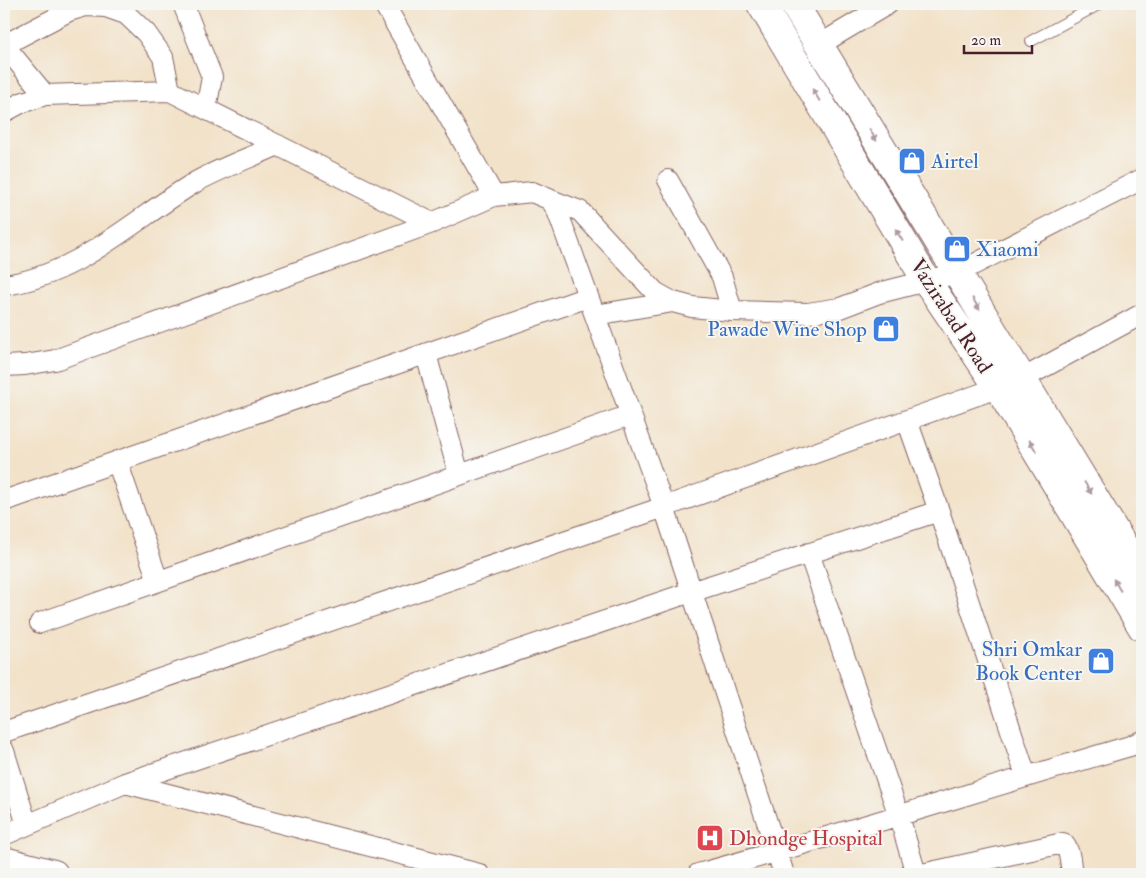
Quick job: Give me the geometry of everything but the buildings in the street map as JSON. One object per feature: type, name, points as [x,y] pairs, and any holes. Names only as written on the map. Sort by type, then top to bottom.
[{"type":"main road","name":"Vazirabad Road","points":[[761,4],[926,280],[1010,383],[1139,565]]},
{"type":"main road","name":"Vazirabad Road","points":[[794,4],[957,273],[1010,383],[1142,627]]},
{"type":"main road","points":[[4,861],[54,874]]},
{"type":"street","points":[[183,4],[212,77],[206,109]]},
{"type":"street","points":[[384,4],[494,196]]},
{"type":"street","points":[[818,45],[888,4]]},
{"type":"street","points":[[45,94],[4,45],[69,11],[86,6],[106,7],[126,14],[146,33],[163,58],[170,92]]},
{"type":"street","points":[[4,112],[45,94],[170,92],[432,223]]},
{"type":"street","points":[[4,285],[40,278],[66,266],[120,234],[196,182],[278,145]]},
{"type":"street","points":[[4,366],[55,360],[432,223],[494,196],[532,192],[580,211],[656,292],[673,302],[692,307],[732,312],[808,313],[832,309],[926,280],[957,273],[1142,179]]},
{"type":"street","points":[[668,180],[722,277],[732,312]]},
{"type":"street","points":[[551,200],[558,213],[664,507],[784,874]]},
{"type":"street","points":[[4,501],[426,354],[592,306],[673,302]]},
{"type":"street","points":[[4,732],[664,507],[1010,383],[1142,314]]},
{"type":"street","points":[[426,354],[459,475]]},
{"type":"street","points":[[40,623],[630,415]]},
{"type":"street","points":[[906,420],[939,511],[1026,776]]},
{"type":"street","points":[[117,461],[158,581]]},
{"type":"street","points":[[4,835],[125,783],[691,592],[939,511]]},
{"type":"street","points":[[809,553],[899,816],[916,874]]},
{"type":"street","points":[[698,874],[777,853],[1142,741]]},
{"type":"street","points":[[4,751],[27,825]]},
{"type":"street","points":[[125,783],[479,874]]},
{"type":"street","points":[[922,874],[1063,843],[1069,854],[1072,874]]},
{"type":"lane","points":[[1031,41],[1100,4]]},
{"type":"place","name":"Airtel","points":[[912,161]]},
{"type":"place","name":"Xiaomi","points":[[957,249]]},
{"type":"place","name":"Pawade Wine Shop","points":[[886,329]]},
{"type":"place","name":"Shri Omkar Book Center","points":[[1101,661]]},
{"type":"place","name":"Dhondge Hospital","points":[[710,838]]}]
